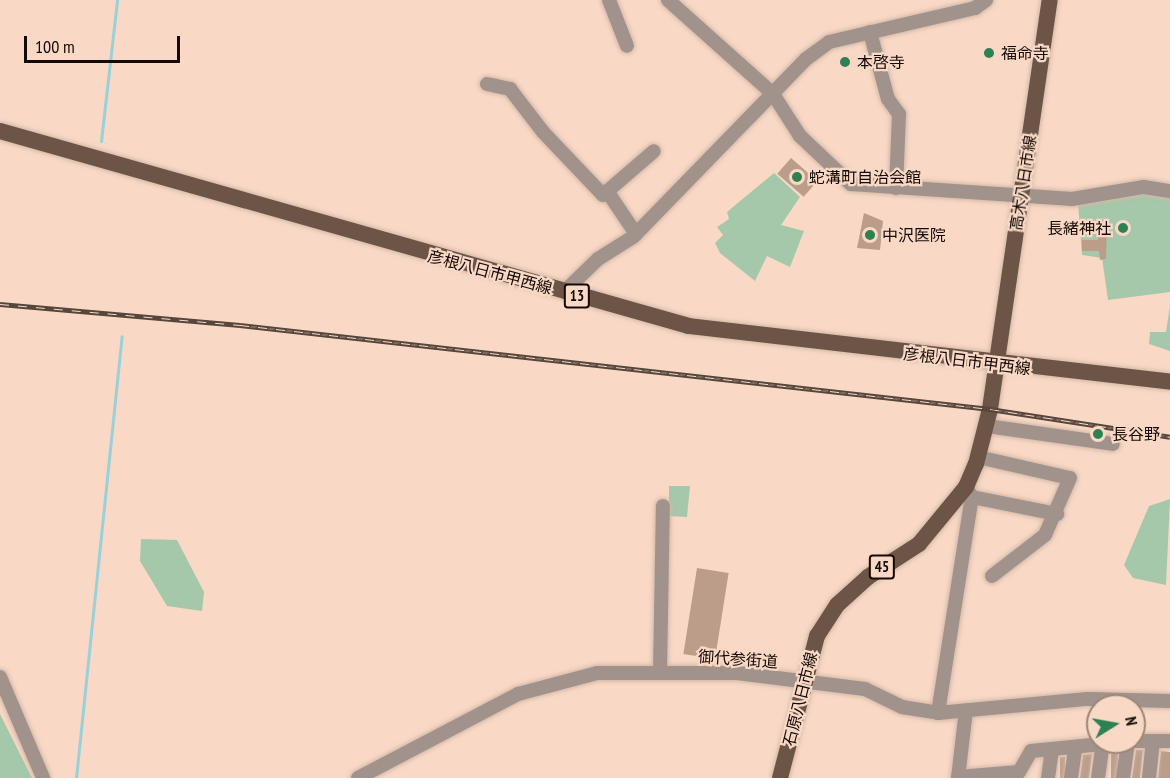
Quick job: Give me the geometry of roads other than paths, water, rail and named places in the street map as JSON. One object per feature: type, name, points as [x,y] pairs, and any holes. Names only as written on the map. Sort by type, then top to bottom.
[{"type":"main road","name":"高木八日市線","points":[[994,365],[1050,0]]},
{"type":"main road","name":"彦根八日市甲西線","points":[[0,131],[689,326],[994,365],[1170,382]]},
{"type":"main road","name":"石原八日市線","points":[[780,778],[817,636],[837,605],[919,544],[969,492],[987,426],[994,365]]},
{"type":"street","points":[[609,0],[627,46]]},
{"type":"street","points":[[668,0],[773,94],[836,174],[850,184],[1072,199],[1144,187],[1170,191]]},
{"type":"street","points":[[564,292],[598,259],[636,234],[773,94],[830,42],[975,8],[986,0]]},
{"type":"street","points":[[870,32],[888,99],[899,114],[896,188]]},
{"type":"street","points":[[487,84],[510,89],[543,132],[603,195],[654,150]]},
{"type":"street","points":[[607,191],[636,234]]},
{"type":"street","points":[[987,426],[1113,444]]},
{"type":"street","points":[[978,458],[1070,478],[1057,514],[1025,555],[992,576]]},
{"type":"street","points":[[938,713],[969,492],[1057,514]]},
{"type":"street","points":[[660,672],[663,506]]},
{"type":"street","name":"御代参街道","points":[[358,778],[536,687],[597,673],[660,672],[805,682],[866,689],[902,707],[938,713],[1087,699],[1170,701]]},
{"type":"street","points":[[0,677],[43,778]]},
{"type":"street","points":[[966,710],[958,777],[1019,775],[1031,751],[1086,747]]},
{"type":"street","points":[[1146,741],[1170,741]]},
{"type":"street","points":[[1149,778],[1153,741]]},
{"type":"street","points":[[1048,778],[1052,749]]},
{"type":"street","points":[[1071,778],[1075,749]]},
{"type":"street","points":[[1098,778],[1102,754]]},
{"type":"street","points":[[1123,778],[1126,754]]},
{"type":"waterway","points":[[101,141],[117,0]]},
{"type":"waterway","points":[[76,778],[122,336]]},
{"type":"railway","points":[[0,304],[240,325],[990,409],[1170,437]]},
{"type":"place","name":"福命寺","points":[[989,53]]},
{"type":"place","name":"本啓寺","points":[[845,62]]},
{"type":"place","name":"蛇溝町自治会館","points":[[797,177]]},
{"type":"place","name":"長緒神社","points":[[1123,228]]},
{"type":"place","name":"中沢医院","points":[[870,235]]},
{"type":"place","name":"長谷野","points":[[1098,434]]}]
